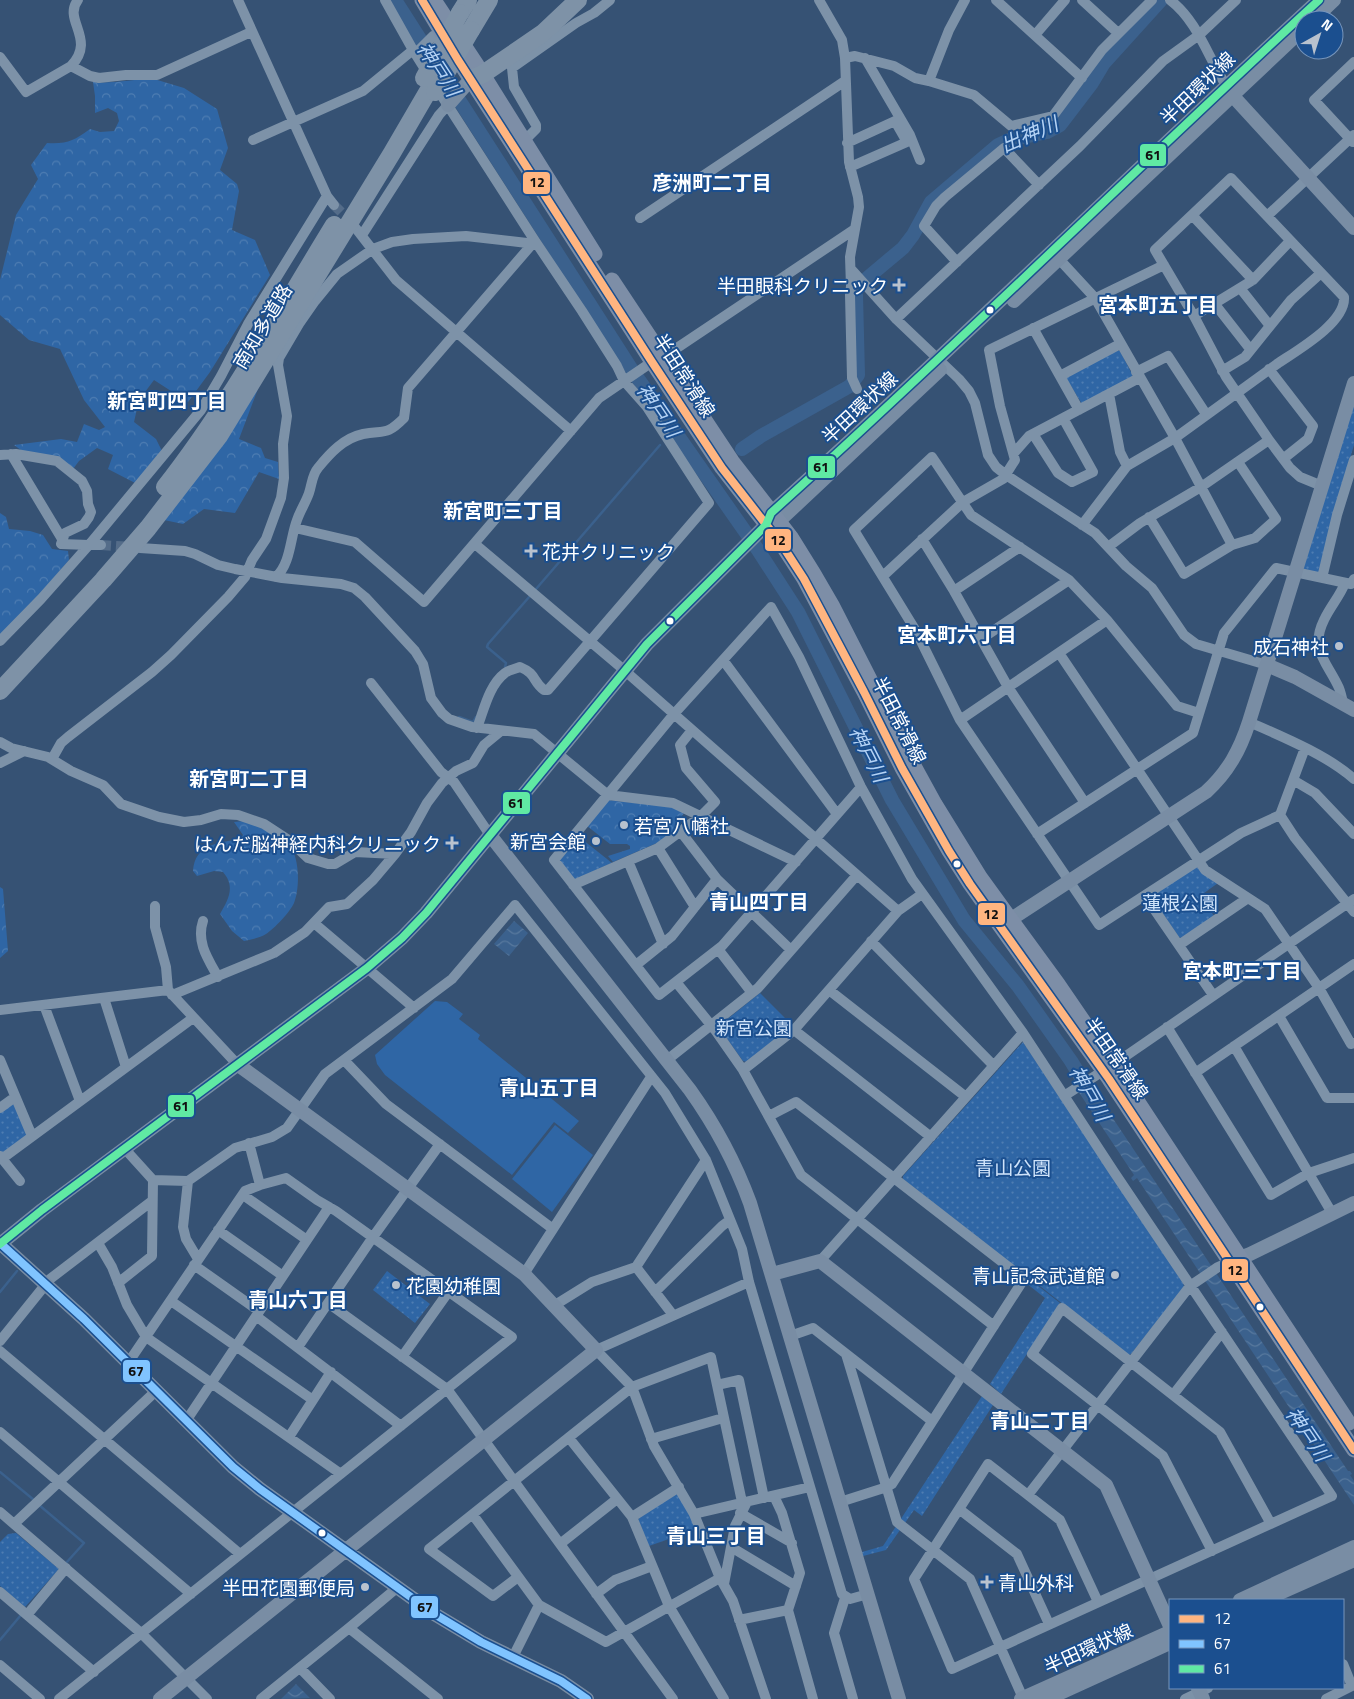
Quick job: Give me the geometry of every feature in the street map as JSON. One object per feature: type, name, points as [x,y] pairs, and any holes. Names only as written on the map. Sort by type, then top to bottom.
[{"type":"highway","name":"南知多道路","points":[[0,691],[103,580],[148,528],[219,436],[428,90],[466,17],[480,0]]},
{"type":"highway","points":[[466,17],[489,0]]},
{"type":"highway","points":[[474,76],[563,0]]},
{"type":"highway","points":[[474,76],[543,32],[578,0]]},
{"type":"highway","name":"南知多道路","points":[[0,675],[98,569],[178,471],[428,90]]},
{"type":"main road","name":"半田常滑線","points":[[422,0],[436,32],[474,76],[524,141],[652,362]]},
{"type":"main road","name":"半田常滑線","points":[[434,0],[474,76],[652,362],[732,461],[768,524],[791,537],[832,605],[912,764],[1005,923],[1058,984],[1103,1071],[1354,1450]]},
{"type":"main road","name":"半田常滑線","points":[[1229,1262],[1354,1432]]},
{"type":"street","points":[[0,57],[26,92],[70,66],[76,60],[82,44],[72,12],[78,0]]},
{"type":"street","points":[[238,0],[327,196],[334,205]]},
{"type":"street","points":[[384,0],[448,105],[535,241],[709,503],[548,690],[540,688],[531,671],[520,667],[504,674],[494,688],[477,728]]},
{"type":"street","points":[[524,141],[536,129],[536,125],[514,87],[512,68],[576,23],[594,13],[610,0]]},
{"type":"street","points":[[819,0],[842,40],[846,81],[847,143],[850,167],[858,196],[859,207],[850,258],[852,286],[850,295],[852,378],[857,389]]},
{"type":"street","points":[[929,81],[949,30],[965,0]]},
{"type":"street","points":[[996,0],[1082,78]]},
{"type":"street","points":[[1035,35],[1065,0]]},
{"type":"street","points":[[1082,0],[1118,33]]},
{"type":"street","points":[[844,58],[855,56],[894,66],[915,78],[974,95],[1012,126],[1053,116],[1102,50],[1152,0]]},
{"type":"street","points":[[1170,0],[1182,9],[1199,35],[1229,91],[1353,226]]},
{"type":"street","points":[[896,319],[1080,146],[1163,61],[1199,35],[1236,0]]},
{"type":"street","name":"半田環状線","points":[[941,362],[1059,259],[1319,0]]},
{"type":"street","points":[[1324,10],[1334,0]]},
{"type":"street","points":[[70,66],[90,76],[99,78],[126,75],[157,75],[252,32]]},
{"type":"street","points":[[253,140],[362,91],[416,52],[436,32]]},
{"type":"street","name":"半田環状線","points":[[0,1243],[366,968],[402,938],[490,835],[647,644],[768,524],[1229,91],[1294,36]]},
{"type":"street","points":[[865,58],[910,135],[920,160]]},
{"type":"street","points":[[1267,216],[1353,139],[1314,100],[1354,62]]},
{"type":"street","points":[[362,235],[439,115],[474,76]]},
{"type":"street","points":[[640,218],[846,81]]},
{"type":"street","points":[[847,143],[896,121],[907,142],[850,167]]},
{"type":"street","points":[[957,262],[924,226],[936,206],[945,197],[1004,148],[1039,185]]},
{"type":"street","points":[[1082,525],[1127,466],[1175,438],[1206,414],[1236,393],[1269,369],[1328,328],[1345,303],[1344,297],[1231,178],[1155,250],[1194,316],[1222,371],[1236,393],[1269,440],[1290,468],[1300,477],[1322,486]]},
{"type":"street","points":[[0,641],[41,599],[88,545],[201,410],[248,324],[327,196]]},
{"type":"street","points":[[1192,215],[1253,280]]},
{"type":"street","points":[[354,226],[396,280],[571,431]]},
{"type":"street","points":[[294,528],[355,542],[424,602],[599,398],[855,229]]},
{"type":"street","points":[[52,759],[61,743],[171,655],[245,577],[252,560],[266,539],[281,498],[284,478],[283,444],[287,416],[278,365],[280,358],[299,324],[332,281],[347,266],[373,249],[392,242],[466,236],[527,243],[535,241]]},
{"type":"street","points":[[276,577],[289,553],[297,518],[308,496],[318,467],[335,449],[347,441],[364,434],[392,430],[404,418],[408,388],[535,241]]},
{"type":"street","points":[[1194,316],[1253,280],[1290,241]]},
{"type":"street","points":[[1059,259],[1095,298],[1175,438],[1232,545]]},
{"type":"street","points":[[883,576],[962,502],[1003,479],[1015,460],[1000,406],[988,350],[1164,265]]},
{"type":"street","points":[[851,270],[896,319],[960,379],[969,391],[975,402],[988,455],[996,467],[1095,533],[1126,566],[1152,588],[1190,640],[1196,644],[1267,665],[1295,676],[1349,707]]},
{"type":"street","points":[[1222,371],[1245,357],[1291,300],[1321,273]]},
{"type":"street","points":[[1240,288],[1270,326]]},
{"type":"street","points":[[1214,304],[1250,350]]},
{"type":"street","points":[[1033,328],[1079,410]]},
{"type":"street","points":[[1060,376],[1120,344]]},
{"type":"street","points":[[1014,453],[1029,436],[1109,394],[1168,356],[1206,414]]},
{"type":"street","points":[[1269,369],[1313,426],[1308,438],[1283,459]]},
{"type":"street","points":[[1005,923],[1206,792],[1229,767],[1238,751],[1249,722],[1354,383]]},
{"type":"street","points":[[1109,394],[1120,452],[1127,466]]},
{"type":"street","points":[[1033,434],[1058,473],[1072,482],[1093,472],[1063,418]]},
{"type":"street","points":[[1108,547],[1149,517],[1201,487],[1269,440]]},
{"type":"street","points":[[11,454],[62,539]]},
{"type":"street","points":[[0,455],[11,454],[57,461],[72,472],[85,486],[91,512],[90,518],[84,524],[65,533],[61,544],[101,545]]},
{"type":"street","points":[[1199,713],[1177,706],[1107,620],[1069,580],[971,514],[932,457],[854,530],[916,631],[960,720],[1099,925],[1241,833],[1280,815],[1305,748]]},
{"type":"street","points":[[1322,578],[1337,514],[1354,460]]},
{"type":"street","points":[[1149,517],[1184,574],[1232,545],[1255,538],[1276,519],[1238,462]]},
{"type":"street","points":[[922,539],[954,591],[1008,687],[1085,803]]},
{"type":"street","points":[[475,544],[624,670],[898,911]]},
{"type":"street","points":[[954,591],[1020,547]]},
{"type":"street","points":[[140,548],[185,551],[218,564],[276,577],[347,585],[359,592],[415,651],[423,664],[431,698],[442,713],[456,722],[477,728],[534,734],[608,795],[673,803],[796,862]]},
{"type":"street","points":[[1037,834],[1193,733],[1224,633],[1276,568],[1322,578],[1350,581],[1324,619],[1318,643],[1321,657],[1349,707]]},
{"type":"street","points":[[981,640],[1069,580]]},
{"type":"street","points":[[861,787],[718,949],[659,995],[554,860],[674,714],[771,606],[799,658],[861,787],[912,879],[1068,1093],[1194,1283],[1222,1332],[1332,1496],[952,1669],[914,1578],[988,1464],[1060,1520],[1098,1602]]},
{"type":"street","points":[[960,720],[1107,620]]},
{"type":"street","points":[[1059,653],[1205,870],[1265,909],[1318,988],[1351,1044],[1354,1043]]},
{"type":"street","points":[[723,660],[837,814]]},
{"type":"street","points":[[371,683],[441,772],[449,776],[454,782],[490,835],[667,1060],[704,1110],[730,1155],[750,1203],[900,1699]]},
{"type":"street","points":[[1249,722],[1305,748],[1354,778]]},
{"type":"street","points":[[0,1010],[104,998],[170,993],[274,953],[305,932],[329,907],[348,904],[373,880],[411,832],[427,803],[442,783],[449,776],[473,763],[484,745],[501,730]]},
{"type":"street","points":[[573,885],[658,848],[701,816],[715,802],[686,768],[680,745],[692,730]]},
{"type":"street","points":[[0,742],[11,748],[52,759],[71,771],[103,785],[121,804],[159,817],[184,822],[201,820],[222,814],[238,815],[264,824],[290,841],[308,858],[317,862],[335,864],[355,852],[395,854]]},
{"type":"street","points":[[0,764],[24,751]]},
{"type":"street","points":[[1293,780],[1315,793],[1354,834]]},
{"type":"street","points":[[1280,815],[1295,838],[1351,901],[1354,912]]},
{"type":"street","points":[[681,832],[717,879],[791,950]]},
{"type":"street","points":[[658,848],[695,906]]},
{"type":"street","points":[[628,861],[663,944]]},
{"type":"street","points":[[667,1060],[752,993],[857,875]]},
{"type":"street","points":[[636,965],[672,936],[717,879]]},
{"type":"street","points":[[743,1070],[794,1030],[898,911],[922,894]]},
{"type":"street","points":[[1145,896],[1213,996]]},
{"type":"street","points":[[1179,945],[1248,898]]},
{"type":"street","points":[[1068,1093],[1351,901]]},
{"type":"street","points":[[153,1180],[188,1181],[235,1148],[280,1133],[287,1128],[325,1074],[452,979],[515,905],[665,1093],[706,1160],[742,1249],[749,1282],[842,1594],[845,1598],[850,1599],[868,1594]]},
{"type":"street","points":[[155,906],[155,927],[166,967],[170,993],[237,1064],[524,1274],[632,1387],[651,1439],[694,1514],[722,1581],[733,1601],[766,1699]]},
{"type":"street","points":[[203,921],[200,938],[206,957],[218,976]]},
{"type":"street","points":[[314,923],[414,1008]]},
{"type":"street","points":[[871,941],[994,1066]]},
{"type":"street","points":[[718,949],[752,993]]},
{"type":"street","points":[[1195,1073],[1354,964]]},
{"type":"street","points":[[676,982],[743,1070],[801,1174],[994,1326]]},
{"type":"street","points":[[829,990],[966,1097]]},
{"type":"street","points":[[104,998],[126,1067]]},
{"type":"street","points":[[44,1005],[80,1101]]},
{"type":"street","points":[[1278,1016],[1327,1098],[1354,1098]]},
{"type":"street","points":[[20,1181],[2,1157],[193,1018]]},
{"type":"street","points":[[1167,1027],[1272,1195],[1309,1173],[1354,1158]]},
{"type":"street","points":[[794,1030],[931,1137]]},
{"type":"street","points":[[772,1274],[820,1261],[1023,1033]]},
{"type":"street","points":[[1234,1046],[1332,1213]]},
{"type":"street","points":[[0,1060],[32,1136]]},
{"type":"street","points":[[344,1060],[386,1104],[553,1229]]},
{"type":"street","points":[[524,1274],[651,1077]]},
{"type":"street","points":[[0,1108],[15,1097]]},
{"type":"street","points":[[769,1116],[796,1102],[1024,1279],[892,1484],[840,1502]]},
{"type":"street","points":[[249,1143],[260,1185]]},
{"type":"street","points":[[298,1347],[352,1271],[373,1237],[440,1144]]},
{"type":"street","points":[[118,1283],[152,1256],[153,1180],[124,1148]]},
{"type":"street","points":[[555,1305],[592,1282],[636,1268],[706,1160]]},
{"type":"street","points":[[59,1699],[512,1337],[373,1237],[286,1178],[245,1191],[128,1363]]},
{"type":"street","points":[[188,1181],[183,1228],[196,1262],[298,1347],[401,1426]]},
{"type":"street","points":[[243,1195],[308,1240]]},
{"type":"street","points":[[0,1341],[53,1276],[152,1202]]},
{"type":"street","points":[[1028,1495],[1131,1361],[1194,1283],[1229,1262],[1354,1202]]},
{"type":"street","points":[[186,1421],[329,1207]]},
{"type":"street","points":[[655,1292],[730,1220]]},
{"type":"street","points":[[218,1230],[283,1276]]},
{"type":"street","points":[[0,1243],[128,1363],[233,1467],[293,1513],[436,1614],[481,1642],[561,1682],[587,1699]]},
{"type":"street","points":[[98,1243],[112,1267],[127,1305],[146,1337],[341,1474]]},
{"type":"street","points":[[820,1261],[1106,1485],[1169,1624]]},
{"type":"street","points":[[636,1268],[673,1315]]},
{"type":"street","points":[[160,1699],[596,1350],[749,1282]]},
{"type":"street","points":[[402,1357],[449,1292]]},
{"type":"street","points":[[171,1300],[313,1400]]},
{"type":"street","points":[[328,1303],[447,1389],[673,1699]]},
{"type":"street","points":[[1212,1551],[1163,1456],[1032,1354],[1062,1308],[1220,1432],[1271,1524]]},
{"type":"street","points":[[790,1336],[813,1328],[932,1421]]},
{"type":"street","points":[[1173,1395],[1222,1332]]},
{"type":"street","points":[[0,1351],[240,1554]]},
{"type":"street","points":[[846,1354],[897,1522],[970,1579],[1022,1699]]},
{"type":"street","points":[[473,1515],[539,1605],[606,1642],[669,1606],[722,1581],[735,1526],[744,1502],[723,1418],[711,1357],[632,1387],[429,1549],[492,1596],[518,1577]]},
{"type":"street","points":[[289,1437],[331,1372]]},
{"type":"street","points":[[717,1385],[739,1380],[769,1497],[782,1513],[792,1544],[800,1573],[788,1610],[814,1699]]},
{"type":"street","points":[[14,1524],[156,1391]]},
{"type":"street","points":[[651,1439],[723,1418]]},
{"type":"street","points":[[0,1432],[191,1594]]},
{"type":"street","points":[[569,1438],[632,1517],[669,1606],[724,1699]]},
{"type":"street","points":[[632,1517],[679,1487]]},
{"type":"street","points":[[694,1514],[810,1487]]},
{"type":"street","points":[[560,1544],[617,1498]]},
{"type":"street","points":[[959,1509],[1017,1554],[1049,1624]]},
{"type":"street","points":[[0,1512],[142,1634],[207,1699]]},
{"type":"street","points":[[740,1513],[792,1544]]},
{"type":"street","points":[[731,1547],[796,1586]]},
{"type":"street","points":[[1242,1599],[1354,1547]]},
{"type":"street","points":[[1266,1599],[1354,1560]]},
{"type":"street","points":[[596,1594],[615,1580],[652,1566]]},
{"type":"street","points":[[27,1615],[66,1568]]},
{"type":"street","points":[[261,1699],[398,1587]]},
{"type":"street","points":[[0,1592],[94,1672]]},
{"type":"street","points":[[845,1598],[834,1633],[853,1699]]},
{"type":"street","points":[[512,1657],[539,1605]]},
{"type":"street","points":[[740,1620],[788,1610]]},
{"type":"street","points":[[350,1628],[438,1699]]},
{"type":"street","name":"半田環状線","points":[[1022,1699],[1169,1632]]},
{"type":"street","name":"半田環状線","points":[[1047,1699],[1169,1643]]},
{"type":"street","points":[[0,1665],[40,1699]]},
{"type":"street","points":[[1326,1699],[1353,1686],[1344,1666]]},
{"type":"street","points":[[300,1668],[330,1699]]},
{"type":"street","points":[[1185,1699],[1203,1692]]},
{"type":"green space","points":[[154,79],[184,88],[217,109],[228,148],[220,170],[237,184],[239,191],[232,230],[255,240],[270,275],[210,372],[188,402],[154,380],[139,400],[134,422],[156,439],[162,451],[137,484],[108,469],[113,455],[97,448],[79,461],[73,469],[25,453],[14,445],[61,439],[77,442],[84,424],[99,430],[105,427],[84,400],[60,349],[29,340],[0,315],[0,280],[16,215],[38,179],[31,165],[47,143],[70,141],[90,129],[100,132],[114,131],[119,121],[117,113],[108,108],[95,113],[93,82]]},
{"type":"green space","points":[[1116,350],[1120,351],[1132,377],[1082,404],[1066,378]]},
{"type":"green space","points":[[259,386],[239,439],[261,448],[265,458],[278,462],[279,479],[259,472],[235,513],[204,509],[183,524],[164,520]]},
{"type":"green space","points":[[1354,399],[1354,445],[1333,514],[1320,571],[1317,573],[1303,569]]},
{"type":"green space","points":[[0,513],[6,517],[9,529],[30,531],[43,535],[52,549],[68,551],[69,560],[30,606],[0,635]]},
{"type":"green space","points":[[607,800],[672,807],[684,813],[680,819],[679,828],[657,843],[613,862],[608,856],[630,849],[630,846],[627,844],[610,844],[587,826]]},
{"type":"green space","points":[[244,821],[256,825],[288,844],[295,856],[298,881],[294,903],[282,920],[264,935],[244,941],[232,931],[220,914],[228,899],[230,888],[223,872],[214,871],[197,876],[193,871],[198,855],[203,850],[209,846],[240,839],[243,835],[234,822]]},
{"type":"green space","points":[[578,836],[612,863],[572,879],[559,859]]},
{"type":"green space","name":"蓮根公園","points":[[1196,867],[1218,883],[1200,896],[1214,916],[1181,938],[1152,898],[1153,895]]},
{"type":"green space","points":[[0,887],[3,889],[8,951],[0,958]]},
{"type":"green space","name":"新宮公園","points":[[760,993],[792,1025],[747,1062],[743,1061],[720,1029],[720,1025]]},
{"type":"green space","points":[[435,1001],[447,1002],[463,1014],[459,1019],[480,1035],[478,1039],[579,1121],[568,1133],[554,1122],[512,1175],[385,1075],[377,1064],[375,1055]]},
{"type":"green space","name":"青山公園","points":[[1023,1042],[1183,1283],[1184,1287],[1131,1354],[1128,1355],[903,1179],[903,1176]]},
{"type":"green space","points":[[12,1103],[15,1104],[27,1133],[26,1136],[4,1152],[0,1152],[0,1112]]},
{"type":"green space","points":[[555,1125],[593,1155],[552,1212],[512,1179]]},
{"type":"green space","points":[[387,1271],[430,1304],[415,1323],[373,1290]]},
{"type":"green space","points":[[1028,1278],[1060,1303],[1001,1394],[990,1384],[1045,1298],[1026,1283]]},
{"type":"green space","points":[[982,1396],[993,1405],[922,1516],[914,1510],[886,1550],[863,1556],[862,1552],[883,1546]]},
{"type":"green space","points":[[676,1494],[680,1494],[697,1529],[649,1546],[638,1520]]},
{"type":"green space","points":[[16,1533],[59,1569],[25,1607],[0,1586],[0,1542],[8,1534]]},
{"type":"water","points":[[514,921],[528,933],[509,956],[494,944]]},
{"type":"water","points":[[1090,1084],[1348,1471],[1352,1474],[1350,1475],[1354,1481],[1354,1505],[1137,1178],[1133,1181],[1131,1178],[1134,1175],[1078,1091]]},
{"type":"water","points":[[296,1684],[310,1698],[281,1699]]},
{"type":"waterway","name":"神戸川","points":[[395,0],[632,370],[758,550],[798,612],[892,800],[964,920],[1018,986],[1071,1061],[1091,1094]]},
{"type":"waterway","name":"出神川","points":[[866,279],[903,248],[913,235],[931,202],[998,145],[1009,140],[1047,132],[1060,125],[1092,83],[1104,63],[1161,0]]},
{"type":"waterway","name":"出神川","points":[[742,449],[761,436],[850,386],[858,375],[856,295]]},
{"type":"waterway","points":[[536,589],[660,445]]},
{"type":"waterway","points":[[505,667],[506,663],[487,647],[488,644],[530,596]]},
{"type":"waterway","points":[[459,717],[473,722],[476,717]]},
{"type":"waterway","points":[[0,1292],[17,1271]]},
{"type":"waterway","points":[[0,1472],[34,1500]]},
{"type":"waterway","points":[[39,1505],[84,1543],[66,1563]]},
{"type":"waterway","points":[[0,1640],[21,1615]]},
{"type":"tunnel","points":[[334,205],[353,224]]},
{"type":"tunnel","points":[[101,545],[132,547]]},
{"type":"transit line","name":"12","points":[[422,0],[458,60],[652,362],[722,468],[782,545],[804,579],[902,768],[970,884],[1109,1079],[1354,1450]]},
{"type":"transit line","name":"61","points":[[0,1244],[42,1210],[367,968],[402,938],[426,913],[647,644],[766,525],[771,513],[909,386],[1319,0]]},
{"type":"transit line","name":"67","points":[[0,1243],[84,1319],[233,1467],[260,1489],[436,1615],[481,1642],[561,1681],[587,1699]]},
{"type":"place","name":"半田眼科クリニック","points":[[899,285]]},
{"type":"place","name":"花井クリニック","points":[[531,551]]},
{"type":"place","name":"成石神社","points":[[1339,646]]},
{"type":"place","name":"若宮八幡社","points":[[624,825]]},
{"type":"place","name":"新宮会館","points":[[596,841]]},
{"type":"place","name":"はんだ脳神経内科クリニック","points":[[452,843]]},
{"type":"place","name":"青山記念武道館","points":[[1115,1275]]},
{"type":"place","name":"花園幼稚園","points":[[396,1285]]},
{"type":"place","name":"青山外科","points":[[987,1582]]},
{"type":"place","name":"半田花園郵便局","points":[[365,1587]]},
{"type":"district","name":"彦洲町二丁目","points":[[712,182]]},
{"type":"district","name":"宮本町五丁目","points":[[1158,304]]},
{"type":"district","name":"新宮町四丁目","points":[[167,400]]},
{"type":"district","name":"新宮町三丁目","points":[[503,510]]},
{"type":"district","name":"宮本町六丁目","points":[[957,634]]},
{"type":"district","name":"新宮町二丁目","points":[[249,778]]},
{"type":"district","name":"青山四丁目","points":[[759,901]]},
{"type":"district","name":"宮本町三丁目","points":[[1242,970]]},
{"type":"district","name":"青山五丁目","points":[[549,1087]]},
{"type":"district","name":"青山六丁目","points":[[298,1299]]},
{"type":"district","name":"青山二丁目","points":[[1040,1420]]},
{"type":"district","name":"青山三丁目","points":[[716,1535]]}]
